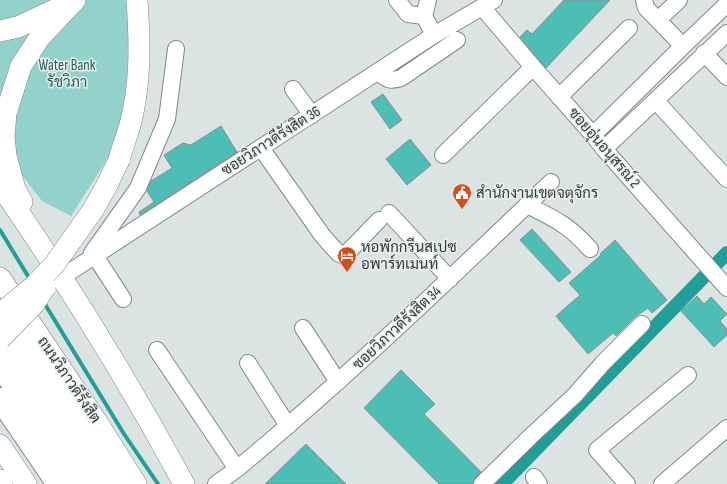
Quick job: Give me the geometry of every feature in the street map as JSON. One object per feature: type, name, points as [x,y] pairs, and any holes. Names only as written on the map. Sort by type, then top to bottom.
[{"type":"highway","points":[[0,335],[100,484]]},
{"type":"highway","points":[[0,365],[80,484]]},
{"type":"highway","points":[[0,399],[58,484]]},
{"type":"highway","points":[[0,420],[43,484]]},
{"type":"main road","points":[[0,339],[34,304],[44,289],[55,266],[93,210],[119,160],[130,124],[136,96],[140,61],[137,0]]},
{"type":"main road","points":[[55,266],[15,189],[6,156],[4,137],[6,113],[21,66],[40,37],[74,1]]},
{"type":"main road","points":[[0,31],[18,27],[74,1]]},
{"type":"main road","points":[[0,185],[55,266],[129,385],[184,484]]},
{"type":"main road","points":[[55,266],[34,286],[0,314],[116,484]]},
{"type":"main road","name":"ถนนวิภาวดีรังสิต","points":[[0,278],[97,422],[136,484]]},
{"type":"main road","points":[[5,452],[26,484]]},
{"type":"main road","points":[[0,480],[2,484]]},
{"type":"street","points":[[397,0],[408,14],[424,16]]},
{"type":"street","points":[[428,0],[424,16],[434,35]]},
{"type":"street","points":[[644,0],[646,8],[683,46]]},
{"type":"street","points":[[658,20],[678,0]]},
{"type":"street","name":"ซอยวิภาวดีรังสิต 36","points":[[55,266],[89,260],[434,35],[488,4]]},
{"type":"street","name":"ซอยอุ่นอนุสรณ์ 2","points":[[488,4],[533,67],[727,288]]},
{"type":"street","points":[[593,135],[727,4]]},
{"type":"street","points":[[559,97],[629,28]]},
{"type":"street","points":[[604,149],[656,101],[704,53],[727,33]]},
{"type":"street","points":[[378,72],[389,80],[394,81],[401,78],[457,40]]},
{"type":"street","points":[[123,299],[89,260],[138,188],[167,119],[176,49]]},
{"type":"street","points":[[704,53],[727,77]]},
{"type":"street","points":[[443,155],[533,67]]},
{"type":"street","points":[[293,90],[312,115]]},
{"type":"street","points":[[656,101],[727,179]]},
{"type":"street","points":[[261,148],[322,235],[338,254],[342,255],[348,252],[384,216],[450,279]]},
{"type":"street","name":"ซอยวิภาวดีรังสิต 34","points":[[216,484],[237,469],[338,382],[450,279],[551,182]]},
{"type":"street","points":[[527,205],[568,227],[590,249]]},
{"type":"street","points":[[482,484],[575,395],[603,362],[642,324]]},
{"type":"street","points":[[303,328],[338,382]]},
{"type":"street","points":[[157,350],[237,469]]},
{"type":"street","points":[[248,363],[288,426]]},
{"type":"street","points":[[627,484],[597,450],[688,375]]},
{"type":"street","points":[[662,484],[727,428]]},
{"type":"green space","name":"Water Bank รัชวิภา","points":[[0,0],[129,0],[134,78],[121,138],[71,216],[42,201],[0,147]]},
{"type":"building","points":[[564,0],[610,0],[546,68],[520,37],[527,30],[532,34]]},
{"type":"building","points":[[383,94],[402,120],[390,129],[371,102]]},
{"type":"building","points":[[221,126],[237,152],[140,215],[139,212],[154,202],[147,191],[151,181],[172,168],[164,155],[183,143],[191,145]]},
{"type":"building","points":[[410,139],[431,165],[407,185],[386,159]]},
{"type":"building","points":[[532,229],[571,272],[559,282],[520,240]]},
{"type":"building","points":[[615,240],[667,300],[652,313],[648,308],[635,317],[616,336],[613,333],[588,354],[556,316],[580,295],[569,283],[601,255],[600,254]]},
{"type":"building","points":[[697,296],[704,304],[711,297],[727,314],[720,321],[727,329],[727,335],[714,347],[681,311]]},
{"type":"building","points":[[401,370],[435,404],[424,414],[481,472],[475,478],[473,484],[439,484],[364,408]]},
{"type":"building","points":[[306,444],[346,484],[265,484]]},
{"type":"waterway","points":[[0,230],[31,281]]},
{"type":"waterway","points":[[502,484],[727,253]]},
{"type":"waterway","points":[[43,301],[124,434],[158,484]]},
{"type":"place","name":"สำนักงานเขตจตุจักร","points":[[462,210]]},
{"type":"place","name":"หอพักกรีนสเปซ อพาร์ทเมนท์","points":[[347,273]]}]
